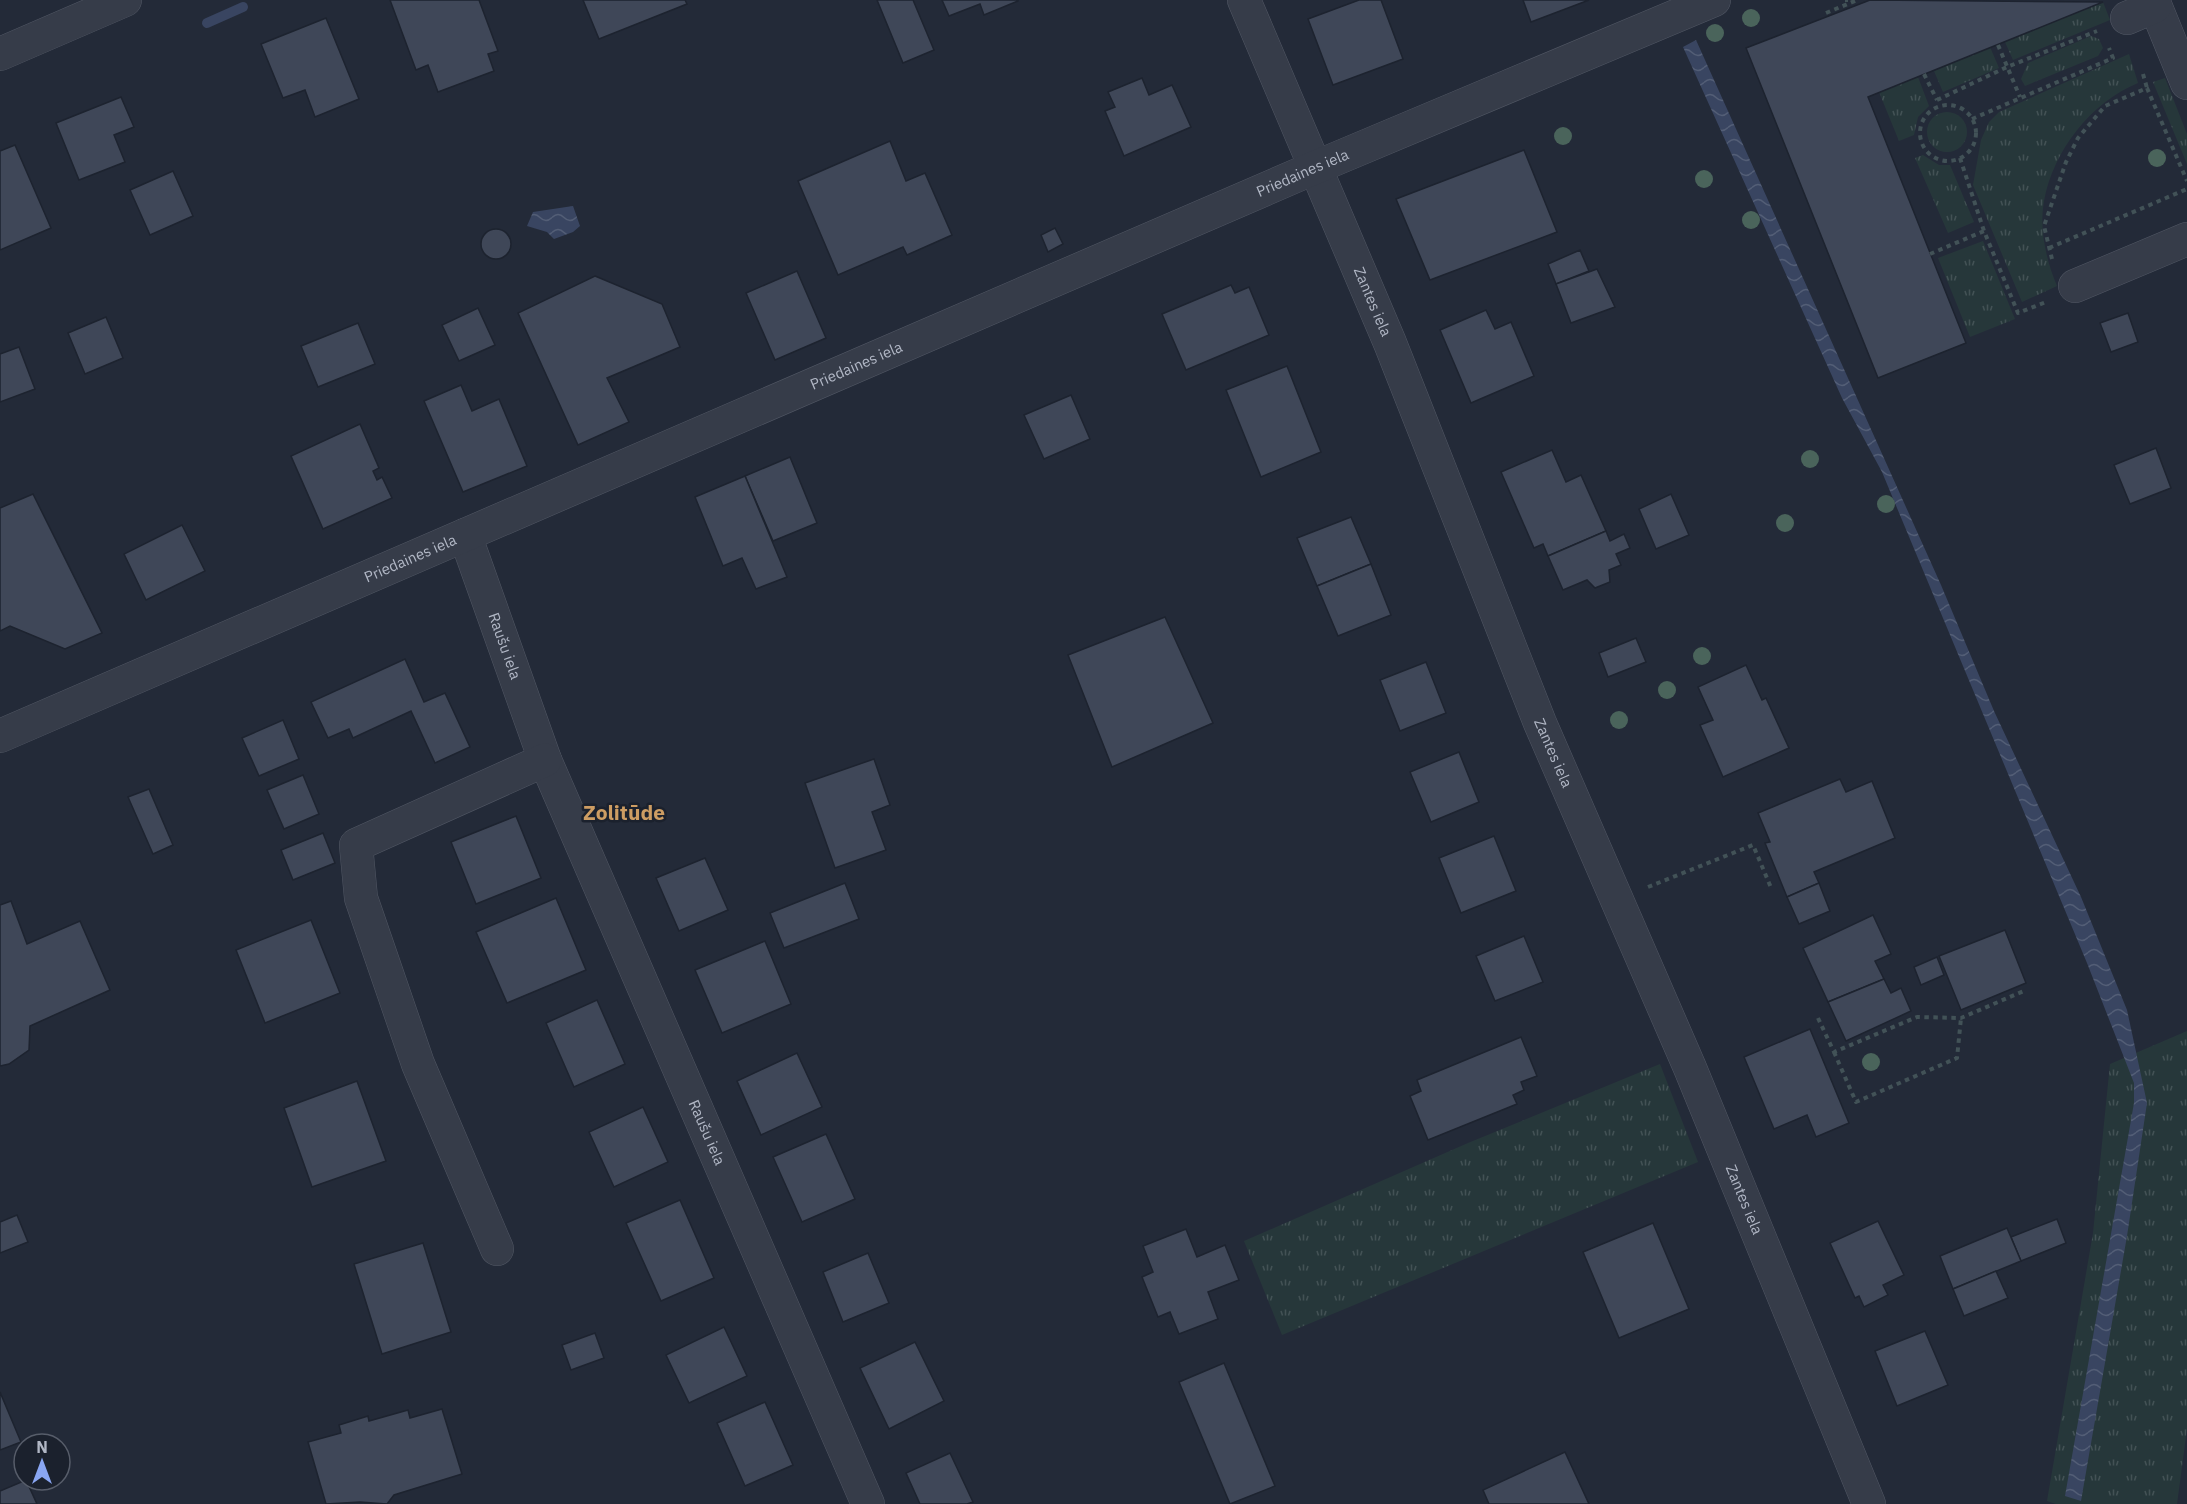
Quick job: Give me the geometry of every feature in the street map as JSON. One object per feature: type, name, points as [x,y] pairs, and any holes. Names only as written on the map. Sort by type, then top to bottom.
[{"type":"street","points":[[0,54],[125,0]]},
{"type":"street","name":"Zantes iela","points":[[1244,0],[1390,343],[1540,723],[1698,1087],[1869,1504]]},
{"type":"street","name":"Priedaines iela","points":[[0,736],[1314,168],[1714,0]]},
{"type":"street","points":[[2128,18],[2187,83]]},
{"type":"street","points":[[2075,286],[2187,239]]},
{"type":"street","name":"Raušu iela","points":[[465,535],[545,760],[868,1504]]},
{"type":"street","points":[[497,1249],[418,1064],[361,898],[356,845],[545,760]]},
{"type":"path","points":[[1826,13],[1857,0]]},
{"type":"path","points":[[2112,56],[2128,18]]},
{"type":"path","points":[[1937,100],[2007,66],[2128,18]]},
{"type":"path","points":[[1998,45],[2020,97]]},
{"type":"path","points":[[1972,119],[2122,52]]},
{"type":"path","points":[[2139,66],[2142,74]]},
{"type":"path","points":[[1924,74],[1940,106]]},
{"type":"path","points":[[2187,181],[2147,88],[2104,106],[2078,138],[2066,162],[2044,226],[2049,248],[2187,189]]},
{"type":"path","points":[[1940,106],[1955,106],[1968,113],[1972,119],[1976,136],[1973,145],[1960,158],[1944,160],[1936,158],[1924,146],[1920,130],[1922,122],[1926,115],[1940,106]]},
{"type":"path","points":[[1960,158],[1983,231],[2018,313],[2054,299],[2075,286]]},
{"type":"path","points":[[1930,254],[1983,231]]},
{"type":"path","points":[[1617,900],[1753,845],[1772,890]]},
{"type":"path","points":[[1834,1052],[1917,1017],[1961,1018],[2026,990]]},
{"type":"path","points":[[1818,1018],[1856,1102],[1958,1058],[1961,1018]]},
{"type":"green space","points":[[2103,2],[2110,20],[2013,60],[2005,42]]},
{"type":"green space","points":[[2091,36],[2099,39],[2103,48],[2098,56],[2025,86],[2021,79],[2028,63]]},
{"type":"green space","points":[[1990,47],[1999,68],[1943,92],[1934,71]]},
{"type":"green space","points":[[2129,54],[2138,83],[2105,102],[2077,130],[2065,147],[2049,182],[2042,222],[2047,255],[2057,286],[2022,302],[1973,185],[1981,140],[1989,122],[1999,112]]},
{"type":"green space","points":[[1918,77],[1929,106],[1918,117],[1914,135],[1899,141],[1879,92]]},
{"type":"green space","points":[[2165,78],[2187,134],[2187,164],[2153,82]]},
{"type":"green space","points":[[1947,112],[1961,118],[1967,132],[1961,146],[1947,152],[1933,146],[1927,132],[1933,118]]},
{"type":"green space","points":[[1923,155],[1939,165],[1950,165],[1974,222],[1948,233],[1915,158]]},
{"type":"green space","points":[[1983,241],[2015,319],[1970,337],[1938,258]]},
{"type":"green space","points":[[2187,1031],[2187,1429],[2177,1504],[2056,1504],[2047,1501],[2093,1233],[2110,1064]]},
{"type":"green space","points":[[1660,1064],[1698,1162],[1282,1335],[1244,1241],[1468,1143]]},
{"type":"water","points":[[1696,40],[1941,585],[1994,711],[2081,897],[2127,1010],[2147,1103],[2127,1236],[2081,1501],[2065,1496],[2134,1103],[2134,1083],[2087,963],[1882,472],[1842,398],[1683,47]]},
{"type":"water","points":[[573,206],[580,226],[573,232],[554,239],[547,232],[527,226],[533,212]]},
{"type":"building","points":[[390,0],[479,0],[498,51],[488,54],[494,71],[438,92],[428,65],[416,70]]},
{"type":"building","points":[[583,0],[685,0],[687,4],[599,39]]},
{"type":"building","points":[[877,0],[913,0],[934,50],[903,63]]},
{"type":"building","points":[[942,0],[1018,1],[984,15],[980,4],[949,16]]},
{"type":"building","points":[[1359,0],[1381,0],[1403,59],[1333,85],[1308,19]]},
{"type":"building","points":[[1523,0],[1589,0],[1531,22]]},
{"type":"building","points":[[1870,0],[2103,2],[1868,97],[1966,343],[1878,378],[1746,48]]},
{"type":"building","points":[[326,18],[359,99],[315,117],[305,90],[283,98],[261,44]]},
{"type":"building","points":[[1142,78],[1149,95],[1172,85],[1191,127],[1124,156],[1105,111],[1115,107],[1108,92]]},
{"type":"building","points":[[121,97],[134,127],[114,135],[125,162],[79,180],[56,123]]},
{"type":"building","points":[[890,141],[906,181],[925,173],[952,235],[907,255],[903,247],[838,275],[798,181]]},
{"type":"building","points":[[15,145],[51,228],[0,250],[0,151]]},
{"type":"building","points":[[1524,150],[1557,232],[1430,280],[1396,199]]},
{"type":"building","points":[[173,171],[193,216],[150,235],[130,190]]},
{"type":"building","points":[[1055,228],[1063,244],[1048,252],[1041,235]]},
{"type":"building","points":[[496,229],[507,233],[511,244],[507,255],[496,259],[485,255],[481,244],[485,233]]},
{"type":"building","points":[[1580,250],[1589,271],[1556,284],[1548,264]]},
{"type":"building","points":[[1597,269],[1615,307],[1571,323],[1556,284]]},
{"type":"building","points":[[797,271],[826,338],[775,360],[746,293]]},
{"type":"building","points":[[595,276],[662,304],[680,347],[607,378],[629,422],[578,445],[518,313]]},
{"type":"building","points":[[1231,285],[1235,293],[1249,287],[1269,335],[1186,370],[1162,314]]},
{"type":"building","points":[[478,308],[495,345],[459,361],[442,325]]},
{"type":"building","points":[[1486,310],[1495,329],[1511,322],[1534,376],[1471,403],[1440,330]]},
{"type":"building","points":[[2128,313],[2138,342],[2111,352],[2100,323]]},
{"type":"building","points":[[106,317],[123,358],[85,374],[68,333]]},
{"type":"building","points":[[358,323],[375,364],[318,387],[301,346]]},
{"type":"building","points":[[19,347],[35,389],[0,402],[0,354]]},
{"type":"building","points":[[1287,366],[1321,452],[1261,477],[1226,390]]},
{"type":"building","points":[[461,385],[472,411],[499,399],[527,466],[463,492],[424,401]]},
{"type":"building","points":[[1071,395],[1090,439],[1044,459],[1024,415]]},
{"type":"building","points":[[360,424],[379,468],[373,471],[377,480],[382,477],[392,498],[323,529],[291,456]]},
{"type":"building","points":[[2156,448],[2171,488],[2130,504],[2114,465]]},
{"type":"building","points":[[1552,450],[1566,482],[1581,475],[1606,531],[1548,556],[1543,544],[1534,548],[1501,472]]},
{"type":"building","points":[[790,457],[817,523],[773,541],[745,476]]},
{"type":"building","points":[[745,476],[787,577],[756,589],[742,558],[723,566],[695,497]]},
{"type":"building","points":[[33,494],[102,633],[65,649],[10,626],[0,631],[0,508]]},
{"type":"building","points":[[1671,494],[1689,535],[1656,549],[1639,509]]},
{"type":"building","points":[[1351,517],[1371,564],[1317,586],[1297,538]]},
{"type":"building","points":[[182,525],[205,571],[146,600],[124,554]]},
{"type":"building","points":[[1606,531],[1610,541],[1624,534],[1630,548],[1616,554],[1621,565],[1609,570],[1610,582],[1595,588],[1587,580],[1563,590],[1548,556]]},
{"type":"building","points":[[1371,564],[1391,615],[1338,636],[1317,586]]},
{"type":"building","points":[[1165,617],[1213,723],[1112,767],[1068,655]]},
{"type":"building","points":[[1636,638],[1646,662],[1608,677],[1599,653]]},
{"type":"building","points":[[405,659],[424,702],[445,693],[470,747],[435,763],[411,711],[353,738],[349,729],[328,738],[311,702]]},
{"type":"building","points":[[1426,662],[1446,713],[1400,731],[1380,680]]},
{"type":"building","points":[[1746,665],[1762,700],[1766,698],[1789,748],[1723,777],[1700,725],[1713,720],[1698,687]]},
{"type":"building","points":[[283,720],[299,759],[259,776],[242,738]]},
{"type":"building","points":[[1459,752],[1479,802],[1431,822],[1410,772]]},
{"type":"building","points":[[874,759],[890,805],[872,812],[886,850],[835,868],[805,783]]},
{"type":"building","points":[[303,775],[319,814],[284,829],[267,790]]},
{"type":"building","points":[[1840,779],[1846,792],[1872,781],[1895,838],[1814,872],[1819,883],[1787,897],[1765,843],[1770,842],[1758,813]]},
{"type":"building","points":[[149,789],[173,845],[153,854],[128,797]]},
{"type":"building","points":[[516,816],[541,878],[476,904],[451,842]]},
{"type":"building","points":[[323,833],[335,863],[293,880],[281,850]]},
{"type":"building","points":[[1494,836],[1516,891],[1461,913],[1439,858]]},
{"type":"building","points":[[705,858],[728,910],[679,931],[656,878]]},
{"type":"building","points":[[845,883],[859,919],[784,948],[770,913]]},
{"type":"building","points":[[1819,883],[1830,911],[1799,924],[1787,897]]},
{"type":"building","points":[[556,898],[586,970],[507,1003],[476,932]]},
{"type":"building","points":[[11,901],[27,944],[80,921],[110,990],[30,1026],[29,1050],[9,1064],[0,1066],[0,905]]},
{"type":"building","points":[[1873,915],[1891,954],[1875,961],[1884,979],[1828,1002],[1803,948]]},
{"type":"building","points":[[311,920],[340,993],[265,1023],[236,950]]},
{"type":"building","points":[[2005,930],[2026,983],[1961,1010],[1939,956]]},
{"type":"building","points":[[1524,936],[1543,982],[1495,1001],[1476,956]]},
{"type":"building","points":[[765,941],[791,1004],[722,1033],[695,970]]},
{"type":"building","points":[[1937,957],[1944,975],[1921,985],[1914,967]]},
{"type":"building","points":[[1884,979],[1891,993],[1901,988],[1911,1011],[1846,1041],[1828,1002]]},
{"type":"building","points":[[597,1000],[625,1064],[574,1087],[546,1023]]},
{"type":"building","points":[[1810,1029],[1849,1123],[1816,1137],[1807,1115],[1774,1129],[1744,1057]]},
{"type":"building","points":[[1521,1037],[1537,1076],[1521,1082],[1524,1090],[1513,1095],[1517,1104],[1428,1140],[1410,1096],[1421,1091],[1417,1080]]},
{"type":"building","points":[[797,1053],[822,1107],[761,1135],[737,1081]]},
{"type":"building","points":[[357,1081],[386,1161],[312,1187],[284,1108]]},
{"type":"building","points":[[643,1107],[668,1162],[614,1187],[589,1132]]},
{"type":"building","points":[[826,1134],[855,1199],[802,1222],[773,1157]]},
{"type":"building","points":[[680,1200],[714,1278],[661,1301],[626,1223]]},
{"type":"building","points":[[17,1215],[28,1242],[0,1253],[0,1222]]},
{"type":"building","points":[[2057,1219],[2066,1243],[2021,1261],[2011,1237]]},
{"type":"building","points":[[1878,1221],[1904,1275],[1883,1285],[1888,1295],[1864,1307],[1859,1296],[1855,1298],[1830,1243]]},
{"type":"building","points":[[1653,1223],[1689,1309],[1619,1338],[1583,1252]]},
{"type":"building","points":[[2007,1228],[2021,1261],[1953,1289],[1940,1256]]},
{"type":"building","points":[[1186,1229],[1197,1257],[1225,1245],[1239,1280],[1208,1292],[1218,1319],[1179,1334],[1170,1312],[1158,1317],[1142,1277],[1153,1272],[1143,1246]]},
{"type":"building","points":[[423,1243],[451,1332],[382,1354],[354,1264]]},
{"type":"building","points":[[868,1253],[889,1303],[843,1322],[823,1272]]},
{"type":"building","points":[[1996,1271],[2008,1298],[1964,1316],[1953,1289]]},
{"type":"building","points":[[724,1327],[747,1376],[689,1403],[666,1355]]},
{"type":"building","points":[[1925,1331],[1948,1385],[1897,1406],[1875,1351]]},
{"type":"building","points":[[595,1333],[604,1358],[571,1370],[562,1345]]},
{"type":"building","points":[[915,1342],[944,1401],[889,1429],[860,1368]]},
{"type":"building","points":[[1224,1363],[1275,1486],[1230,1504],[1179,1382]]},
{"type":"building","points":[[0,1392],[17,1432],[12,1432],[12,1445],[0,1450]]},
{"type":"building","points":[[765,1402],[793,1465],[745,1486],[717,1423]]},
{"type":"building","points":[[442,1409],[462,1474],[394,1495],[387,1504],[360,1502],[326,1504],[308,1442],[341,1433],[339,1425],[368,1416],[369,1421],[408,1410],[410,1418]]},
{"type":"building","points":[[1565,1452],[1589,1504],[1489,1504],[1483,1490]]},
{"type":"building","points":[[950,1453],[973,1502],[920,1504],[906,1473]]},
{"type":"building","points":[[12,1486],[12,1492],[32,1492],[37,1504],[0,1504],[0,1491]]},
{"type":"waterway","points":[[207,23],[243,7]]},
{"type":"district","name":"Zolitūde","points":[[624,813]]}]
